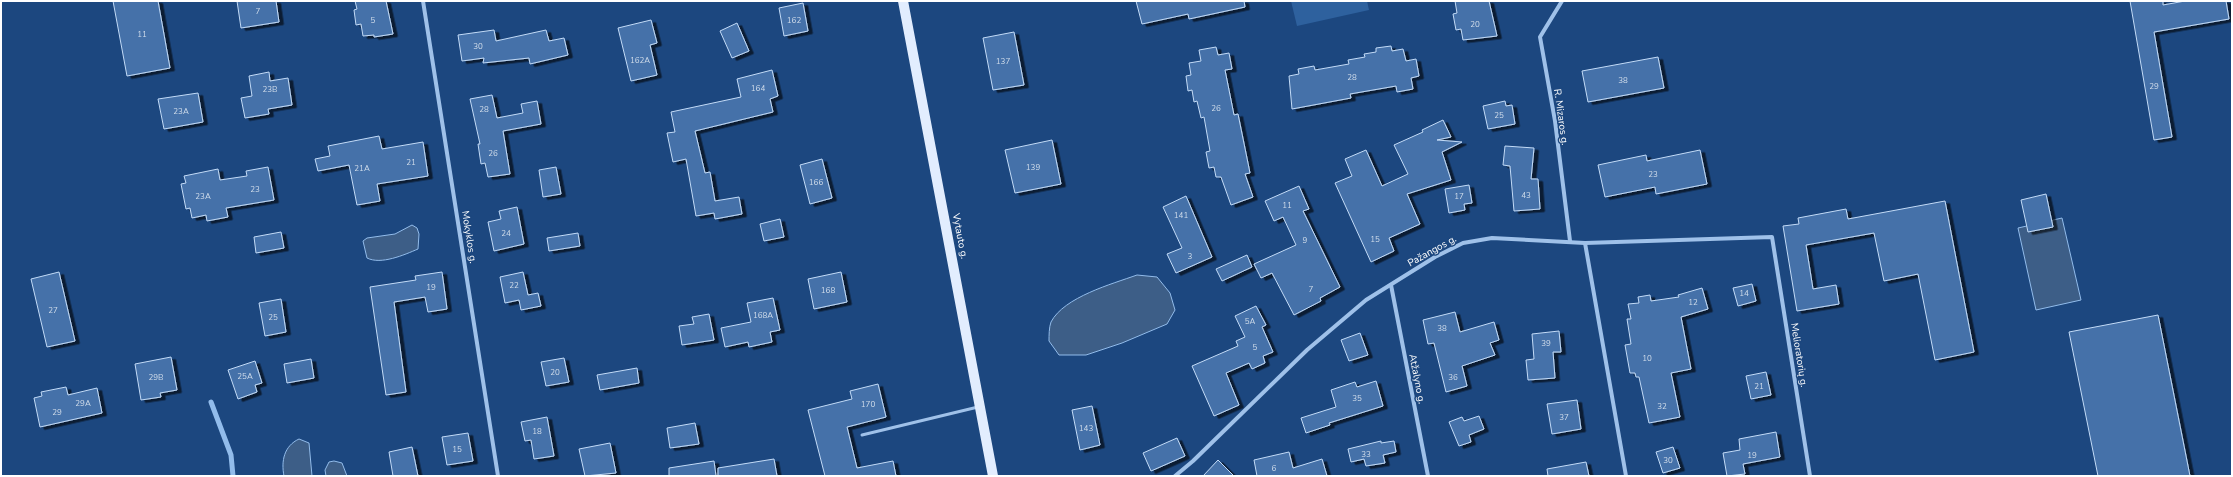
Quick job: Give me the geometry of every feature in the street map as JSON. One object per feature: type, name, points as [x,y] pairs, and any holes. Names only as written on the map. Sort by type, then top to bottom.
[{"type":"main road","name":"Vytauto g.","points":[[903,1],[993,476]]},
{"type":"street","name":"Mokyklos g.","points":[[423,1],[498,476]]},
{"type":"street","name":"R. Mizaros g.","points":[[1562,1],[1540,37],[1555,121],[1570,241]]},
{"type":"street","name":"Pažangos g.","points":[[1175,476],[1194,461],[1307,350],[1366,300],[1435,257],[1463,243],[1492,238],[1585,243],[1772,237]]},
{"type":"street","name":"Melioratorių g.","points":[[1772,237],[1810,476]]},
{"type":"street","points":[[1585,243],[1626,476]]},
{"type":"street","name":"Atžalyno g.","points":[[1391,285],[1428,476]]},
{"type":"lane","points":[[862,435],[980,407]]},
{"type":"shaded area","points":[[1291,1],[1367,1],[1369,10],[1297,26]]},
{"type":"shaded area","points":[[2062,218],[2081,300],[2036,310],[2018,228]]},
{"type":"shaded area","points":[[412,225],[417,228],[419,234],[418,249],[386,260],[373,260],[367,258],[363,241],[367,238],[395,234]]},
{"type":"shaded area","points":[[1137,275],[1157,277],[1170,293],[1175,310],[1167,324],[1122,343],[1086,355],[1059,355],[1049,341],[1050,324],[1057,313],[1066,305],[1090,292]]},
{"type":"shaded area","points":[[299,439],[309,443],[312,476],[284,476],[283,460],[285,454],[290,446]]},
{"type":"shaded area","points":[[334,461],[342,463],[347,476],[326,476],[325,470],[329,462]]},
{"type":"building","points":[[113,1],[158,1],[170,68],[127,76]]},
{"type":"building","points":[[237,1],[276,1],[279,22],[241,28]]},
{"type":"building","points":[[355,1],[386,1],[393,34],[374,37],[374,35],[363,36],[361,24],[356,25],[354,10],[357,9]]},
{"type":"building","points":[[1136,1],[1244,1],[1245,7],[1189,19],[1188,14],[1142,24]]},
{"type":"building","points":[[1455,1],[1489,1],[1497,36],[1463,40],[1461,29],[1456,30],[1453,14],[1457,13]]},
{"type":"building","points":[[2130,1],[2163,1],[2163,5],[2185,1],[2226,1],[2229,19],[2154,32],[2172,137],[2154,140]]},
{"type":"building","points":[[803,3],[808,31],[784,36],[779,8]]},
{"type":"building","points":[[651,20],[657,43],[650,45],[657,75],[631,81],[618,28]]},
{"type":"building","points":[[737,23],[749,51],[732,58],[720,31]]},
{"type":"building","points":[[494,30],[496,41],[546,30],[549,41],[564,38],[568,55],[530,64],[529,58],[483,63],[484,58],[462,61],[458,35]]},
{"type":"building","points":[[1014,32],[1024,85],[993,90],[983,38]]},
{"type":"building","points":[[1391,46],[1392,51],[1403,49],[1406,61],[1416,59],[1419,76],[1411,78],[1413,89],[1397,92],[1396,86],[1350,94],[1351,98],[1292,109],[1289,76],[1299,74],[1298,69],[1314,66],[1315,70],[1349,64],[1348,60],[1365,57],[1364,54],[1376,52],[1376,48]]},
{"type":"building","points":[[1216,47],[1218,55],[1229,53],[1232,69],[1225,70],[1234,115],[1238,114],[1250,173],[1245,174],[1253,197],[1231,205],[1221,177],[1216,177],[1214,167],[1209,168],[1206,152],[1210,151],[1204,117],[1201,118],[1197,101],[1194,102],[1192,90],[1188,91],[1186,76],[1191,75],[1189,63],[1201,61],[1199,50]]},
{"type":"building","points":[[1658,57],[1664,88],[1588,102],[1582,71]]},
{"type":"building","points":[[772,70],[778,96],[770,99],[773,112],[695,131],[705,173],[710,172],[715,201],[739,197],[742,214],[715,219],[714,213],[696,216],[686,159],[673,162],[667,133],[675,132],[671,112],[741,97],[737,79]]},
{"type":"building","points":[[269,72],[270,81],[288,78],[292,105],[268,109],[269,114],[245,118],[241,98],[252,96],[249,76]]},
{"type":"building","points":[[198,93],[203,122],[164,129],[158,99]]},
{"type":"building","points":[[492,95],[497,118],[523,113],[521,104],[537,101],[541,124],[503,131],[510,174],[488,177],[485,163],[481,164],[478,144],[480,144],[470,99]]},
{"type":"building","points":[[1505,101],[1506,106],[1512,105],[1515,124],[1488,129],[1483,106]]},
{"type":"building","points":[[1443,120],[1451,137],[1437,140],[1462,142],[1442,152],[1451,180],[1407,194],[1420,224],[1389,238],[1394,251],[1371,262],[1335,183],[1352,176],[1345,159],[1366,150],[1382,186],[1408,174],[1394,145],[1423,132],[1422,130]]},
{"type":"building","points":[[379,136],[382,149],[423,142],[428,176],[377,184],[380,201],[357,205],[349,165],[318,171],[315,159],[330,156],[328,146]]},
{"type":"building","points":[[1052,140],[1061,184],[1015,193],[1005,150]]},
{"type":"building","points":[[1505,146],[1534,148],[1531,179],[1538,179],[1540,209],[1514,211],[1510,166],[1503,165]]},
{"type":"building","points":[[1700,150],[1707,184],[1656,194],[1655,187],[1605,197],[1598,165],[1646,155],[1647,161]]},
{"type":"building","points":[[822,159],[832,198],[810,204],[800,165]]},
{"type":"building","points":[[268,167],[274,200],[226,208],[228,217],[207,221],[206,215],[192,218],[190,208],[186,209],[181,184],[186,183],[184,176],[218,169],[220,180],[247,176],[246,171]]},
{"type":"building","points":[[556,167],[561,194],[543,197],[539,170]]},
{"type":"building","points":[[1469,185],[1472,203],[1464,204],[1465,210],[1449,213],[1445,189]]},
{"type":"building","points":[[1299,186],[1309,209],[1303,211],[1340,287],[1320,298],[1321,301],[1294,315],[1272,273],[1261,278],[1254,264],[1296,245],[1283,217],[1274,221],[1265,201]]},
{"type":"building","points":[[2046,194],[2053,227],[2028,232],[2021,200]]},
{"type":"building","points":[[1186,196],[1212,257],[1176,273],[1167,254],[1182,248],[1163,207]]},
{"type":"building","points":[[1945,201],[1974,352],[1935,360],[1918,274],[1884,281],[1874,233],[1806,245],[1813,289],[1836,285],[1839,304],[1797,311],[1783,226],[1799,224],[1798,218],[1846,209],[1848,219]]},
{"type":"building","points":[[517,207],[524,244],[494,251],[488,222],[501,219],[499,211]]},
{"type":"building","points":[[780,219],[784,237],[764,241],[760,224]]},
{"type":"building","points":[[281,232],[284,248],[256,253],[254,237]]},
{"type":"building","points":[[578,233],[580,246],[549,251],[547,238]]},
{"type":"building","points":[[1247,255],[1252,267],[1222,281],[1216,269]]},
{"type":"building","points":[[59,272],[75,341],[47,347],[31,279]]},
{"type":"building","points":[[442,272],[447,309],[428,312],[425,297],[394,302],[406,392],[386,395],[370,287],[416,280],[415,276]]},
{"type":"building","points":[[523,272],[528,295],[538,293],[541,306],[521,310],[519,300],[505,303],[500,277]]},
{"type":"building","points":[[841,272],[847,302],[814,309],[808,279]]},
{"type":"building","points":[[1752,284],[1756,301],[1738,306],[1733,288]]},
{"type":"building","points":[[1702,288],[1708,309],[1681,317],[1691,369],[1671,373],[1680,417],[1649,423],[1639,377],[1636,377],[1635,373],[1630,373],[1625,345],[1631,344],[1627,319],[1631,319],[1628,304],[1639,303],[1638,297],[1650,295],[1651,301],[1679,297],[1678,295]]},
{"type":"building","points":[[773,298],[780,330],[770,332],[772,342],[749,347],[748,342],[725,347],[721,328],[751,322],[747,303]]},
{"type":"building","points":[[281,299],[286,332],[265,336],[259,303]]},
{"type":"building","points":[[1256,306],[1266,325],[1262,327],[1273,352],[1263,356],[1265,363],[1252,369],[1249,363],[1226,373],[1239,405],[1214,416],[1192,366],[1238,346],[1236,341],[1245,337],[1235,316]]},
{"type":"building","points":[[1455,312],[1460,332],[1494,322],[1499,340],[1490,343],[1495,355],[1462,366],[1467,386],[1446,392],[1434,343],[1428,344],[1423,320]]},
{"type":"building","points":[[709,314],[714,340],[682,345],[679,326],[694,324],[692,317]]},
{"type":"building","points":[[2158,315],[2190,476],[2098,476],[2069,332]]},
{"type":"building","points":[[1559,331],[1561,352],[1553,352],[1555,378],[1528,380],[1526,360],[1534,359],[1532,334]]},
{"type":"building","points":[[1360,333],[1368,355],[1349,361],[1341,340]]},
{"type":"building","points":[[171,357],[177,390],[160,393],[161,397],[141,400],[135,364]]},
{"type":"building","points":[[564,358],[569,382],[546,386],[541,362]]},
{"type":"building","points":[[311,359],[314,378],[287,383],[284,364]]},
{"type":"building","points":[[255,361],[262,383],[255,385],[257,392],[238,399],[228,370]]},
{"type":"building","points":[[637,368],[639,383],[600,390],[597,375]]},
{"type":"building","points":[[1766,372],[1771,395],[1751,399],[1746,376]]},
{"type":"building","points":[[1376,381],[1383,406],[1329,423],[1330,425],[1306,433],[1301,418],[1336,407],[1331,390],[1355,382],[1357,387]]},
{"type":"building","points":[[878,384],[886,417],[847,427],[857,468],[893,461],[896,476],[825,476],[808,410],[852,399],[850,391]]},
{"type":"building","points":[[66,387],[68,395],[97,388],[102,413],[40,427],[34,398],[42,396],[41,392]]},
{"type":"building","points":[[1577,400],[1581,429],[1552,434],[1547,404]]},
{"type":"building","points":[[1092,406],[1100,445],[1080,450],[1072,410]]},
{"type":"building","points":[[1479,416],[1484,429],[1469,435],[1471,442],[1459,446],[1449,422],[1462,417],[1464,421]]},
{"type":"building","points":[[547,417],[554,456],[534,459],[531,440],[525,441],[521,422]]},
{"type":"building","points":[[695,423],[699,444],[670,448],[667,428]]},
{"type":"building","points":[[1776,432],[1780,457],[1743,464],[1745,474],[1727,476],[1723,453],[1740,450],[1739,439]]},
{"type":"building","points":[[468,433],[473,461],[447,465],[442,437]]},
{"type":"building","points":[[1177,438],[1185,456],[1151,471],[1143,453]]},
{"type":"building","points":[[1381,441],[1381,443],[1394,441],[1396,452],[1383,455],[1385,463],[1366,466],[1364,459],[1351,462],[1348,449]]},
{"type":"building","points":[[610,443],[616,473],[585,476],[579,449]]},
{"type":"building","points":[[412,447],[418,476],[393,476],[389,452]]},
{"type":"building","points":[[1673,447],[1680,468],[1663,473],[1656,452]]},
{"type":"building","points":[[1289,452],[1293,468],[1322,459],[1327,476],[1257,476],[1254,460]]},
{"type":"building","points":[[774,459],[777,476],[718,476],[718,468]]},
{"type":"building","points":[[1218,460],[1234,476],[1203,476]]},
{"type":"building","points":[[714,461],[716,476],[669,476],[669,468]]},
{"type":"building","points":[[1586,462],[1589,476],[1548,476],[1547,469]]},
{"type":"waterway","points":[[211,402],[231,455],[233,476]]}]
